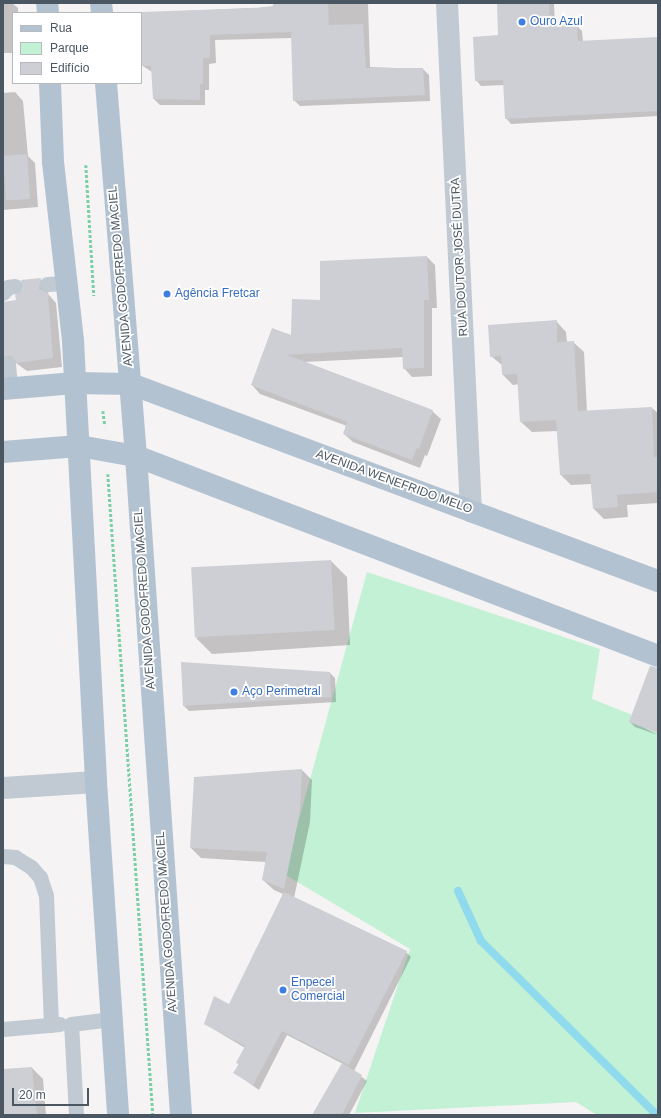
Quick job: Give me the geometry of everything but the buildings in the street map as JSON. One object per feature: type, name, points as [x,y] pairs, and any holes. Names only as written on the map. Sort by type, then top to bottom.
[{"type":"main road","points":[[50,84],[58,284],[75,383],[96,782],[118,1115]]},
{"type":"main road","name":"AVENIDA GODOFREDO MACIEL","points":[[106,84],[131,384],[181,1115]]},
{"type":"main road","name":"AVENIDA WENEFRIDO MELO","points":[[7,388],[75,383],[131,384],[658,581]]},
{"type":"main road","points":[[3,452],[78,446],[136,456],[658,656]]},
{"type":"street","name":"RUA DOUTOR JOSÉ DUTRA","points":[[447,3],[471,511]]},
{"type":"street","points":[[3,788],[96,782]]},
{"type":"lane","points":[[7,388],[8,364]]},
{"type":"lane","points":[[3,856],[15,857],[30,867],[40,878],[46,895],[51,1025]]},
{"type":"lane","points":[[3,1029],[71,1024],[112,1018]]},
{"type":"lane","points":[[71,1024],[76,1115]]},
{"type":"path","points":[[86,161],[95,301]]},
{"type":"path","points":[[100,383],[107,451],[153,1115]]},
{"type":"green space","points":[[367,572],[600,649],[592,699],[658,725],[658,1115],[597,1115],[576,1102],[355,1113],[410,949],[284,874]]},
{"type":"waterway","points":[[458,891],[481,941],[657,1115]]},
{"type":"place","name":"Ouro Azul","points":[[522,22]]},
{"type":"place","name":"Agência Fretcar","points":[[167,294]]},
{"type":"place","name":"Aço Perimetral","points":[[234,692]]},
{"type":"place","name":"Enpecel Comercial","points":[[283,990]]}]
